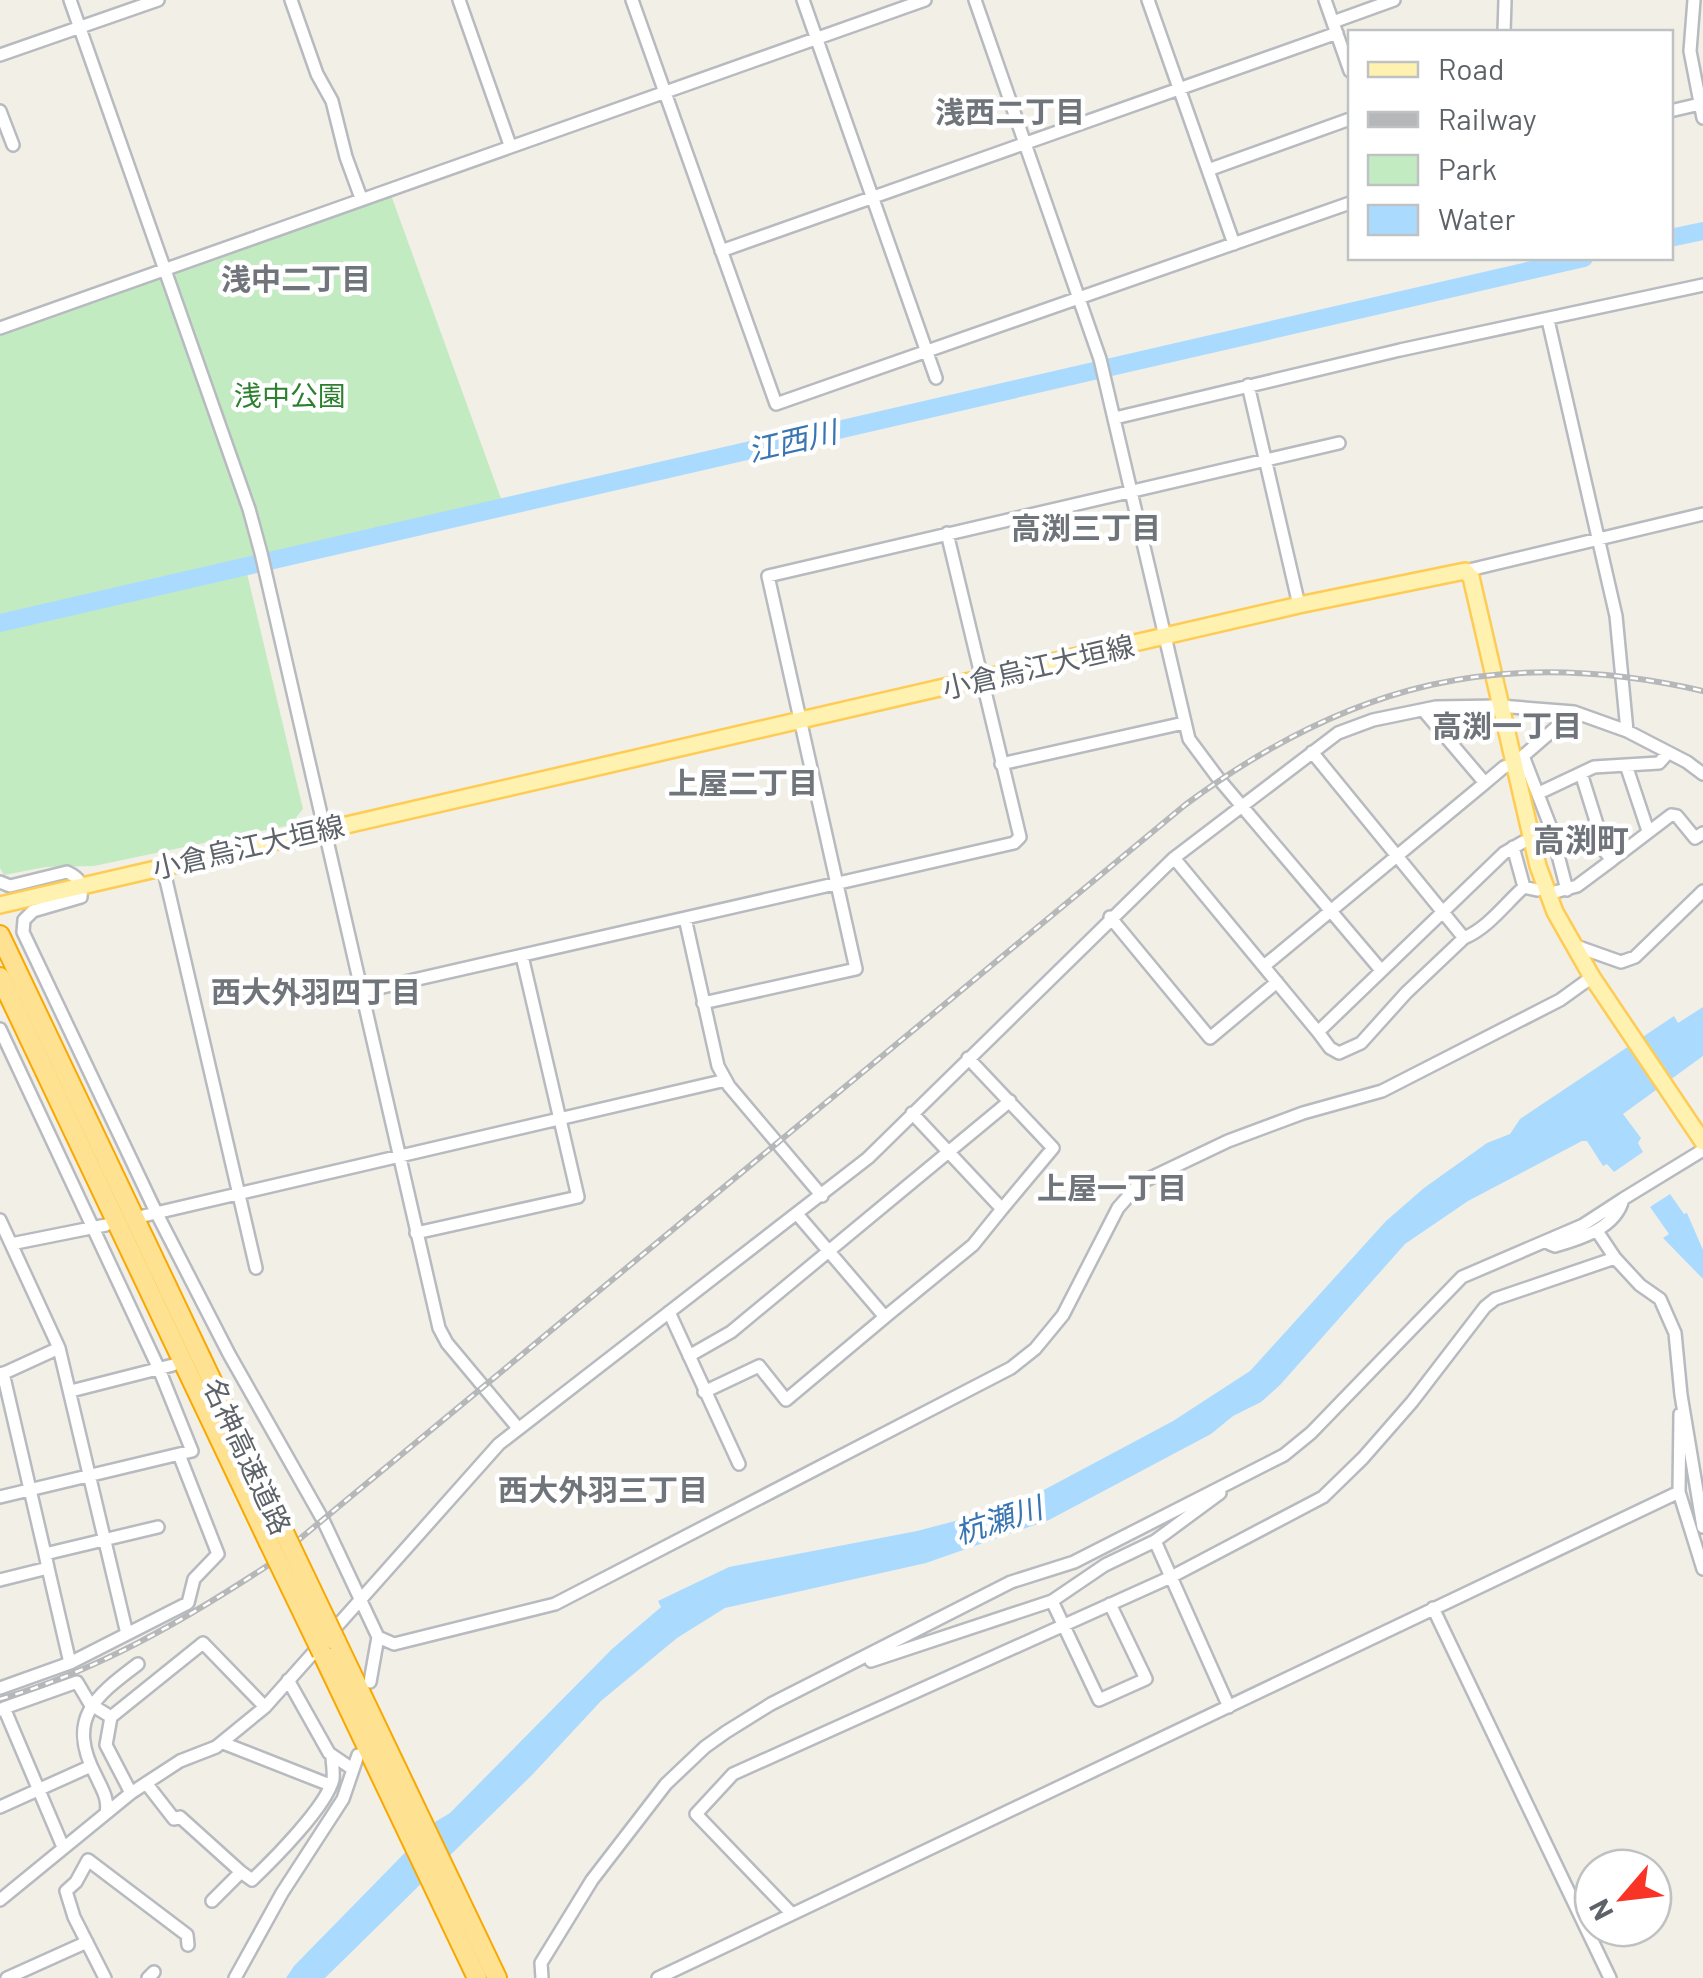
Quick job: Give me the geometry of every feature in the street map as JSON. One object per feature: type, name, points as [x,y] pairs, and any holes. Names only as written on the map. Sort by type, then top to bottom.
[{"type":"highway","name":"名神高速道路","points":[[0,935],[276,1535],[489,1976]]},
{"type":"highway","name":"名神高速道路","points":[[0,977],[276,1535]]},
{"type":"main road","name":"小倉烏江大垣線","points":[[0,905],[1298,605],[1465,571]]},
{"type":"main road","points":[[1465,571],[1471,577],[1500,706],[1518,760],[1538,866],[1556,912],[1595,982],[1702,1143]]},
{"type":"street","points":[[70,0],[262,553],[439,1328],[518,1428]]},
{"type":"street","points":[[0,54],[158,0]]},
{"type":"street","points":[[291,0],[317,74],[332,101],[346,157],[362,198]]},
{"type":"street","points":[[459,0],[510,145]]},
{"type":"street","points":[[632,0],[776,404],[1348,204]]},
{"type":"street","points":[[803,0],[936,378]]},
{"type":"street","points":[[0,328],[926,0]]},
{"type":"street","points":[[974,0],[1100,359],[1184,723],[1196,750],[1218,778],[1380,969]]},
{"type":"street","points":[[1148,0],[1234,244]]},
{"type":"street","points":[[1325,0],[1348,65]]},
{"type":"street","points":[[721,251],[1178,88],[1335,28],[1394,0]]},
{"type":"street","points":[[1504,30],[1505,0]]},
{"type":"street","points":[[1694,0],[1690,51],[1703,118]]},
{"type":"street","points":[[1673,110],[1700,104]]},
{"type":"street","points":[[0,111],[13,146]]},
{"type":"street","points":[[1208,170],[1348,120]]},
{"type":"street","points":[[1114,414],[1703,284]]},
{"type":"street","points":[[1548,320],[1616,616],[1626,731]]},
{"type":"street","points":[[1248,385],[1298,605]]},
{"type":"street","points":[[702,1002],[856,968],[768,576],[1339,443]]},
{"type":"street","points":[[1465,571],[1703,514]]},
{"type":"street","points":[[362,992],[1014,843],[1020,837],[948,533]]},
{"type":"street","points":[[0,1900],[146,1783],[180,1761],[222,1743],[265,1707],[476,1466],[518,1428],[868,1158],[1174,858],[1338,733],[1373,720],[1423,710],[1500,706],[1574,712],[1626,731],[1703,774]]},
{"type":"street","points":[[1423,710],[1485,783]]},
{"type":"street","points":[[1264,966],[1574,712]]},
{"type":"street","points":[[1001,764],[1184,723]]},
{"type":"street","points":[[1312,752],[1464,938]]},
{"type":"street","points":[[1539,793],[1594,767],[1659,763],[1668,752]]},
{"type":"street","points":[[1518,760],[1539,793],[1551,828],[1561,891],[1576,886],[1670,815],[1677,816],[1696,838],[1703,833]]},
{"type":"street","points":[[1626,765],[1648,831]]},
{"type":"street","points":[[1582,773],[1606,853],[1612,860]]},
{"type":"street","points":[[1538,834],[1551,828]]},
{"type":"street","points":[[1174,858],[1330,1048],[1339,1053],[1362,1043],[1406,993],[1464,938],[1480,931],[1493,914],[1530,889],[1518,844],[1380,969],[1318,1032]]},
{"type":"street","points":[[163,867],[256,1268]]},
{"type":"street","points":[[0,882],[10,886],[67,872],[82,885],[81,897],[76,901],[33,911],[24,920],[23,932],[150,1214],[318,1512],[378,1638],[370,1682]]},
{"type":"street","points":[[1573,945],[1620,962],[1635,957],[1703,891]]},
{"type":"street","points":[[685,918],[718,1066],[822,1196]]},
{"type":"street","points":[[1110,918],[1210,1038],[1277,982]]},
{"type":"street","points":[[416,1233],[578,1197],[522,956]]},
{"type":"street","points":[[378,1638],[394,1644],[555,1604],[1011,1368],[1035,1349],[1063,1314],[1118,1208],[1140,1184],[1228,1141],[1303,1113],[1382,1091],[1595,982]]},
{"type":"street","points":[[0,1029],[100,1226],[192,1452],[0,1497]]},
{"type":"street","points":[[704,1392],[759,1366],[786,1400],[972,1245],[1054,1148],[968,1058]]},
{"type":"street","points":[[150,1214],[726,1080]]},
{"type":"street","points":[[688,1356],[731,1332],[1010,1101]]},
{"type":"street","points":[[912,1113],[1002,1209]]},
{"type":"street","points":[[542,1978],[541,1963],[592,1880],[666,1784],[704,1747],[770,1704],[1010,1582],[1074,1562],[1284,1455],[1462,1278],[1583,1226],[1702,1143]]},
{"type":"street","points":[[1546,1242],[1555,1246],[1598,1231],[1622,1206],[1623,1199]]},
{"type":"street","points":[[797,1214],[885,1317]]},
{"type":"street","points":[[0,1220],[59,1348],[127,1634]]},
{"type":"street","points":[[11,1244],[100,1226]]},
{"type":"street","points":[[1598,1231],[1614,1258],[1640,1285],[1660,1298],[1675,1333],[1681,1395],[1680,1492],[1703,1568]]},
{"type":"street","points":[[792,1914],[696,1814],[733,1774],[1171,1577],[1334,1490],[1412,1402],[1484,1307],[1614,1258]]},
{"type":"street","points":[[669,1312],[739,1464]]},
{"type":"street","points":[[59,1348],[2,1374],[70,1662]]},
{"type":"street","points":[[212,1358],[229,1354]]},
{"type":"street","points":[[70,1391],[173,1365]]},
{"type":"street","points":[[1681,1395],[1699,1476],[1703,1527]]},
{"type":"street","points":[[0,1688],[70,1662],[188,1603],[194,1579],[218,1554],[180,1457]]},
{"type":"street","points":[[858,1661],[868,1662],[935,1642],[1052,1601],[1105,1565],[1155,1541],[1222,1492],[1230,1481]]},
{"type":"street","points":[[658,1978],[1680,1492]]},
{"type":"street","points":[[45,1554],[158,1527]]},
{"type":"street","points":[[1155,1541],[1229,1707]]},
{"type":"street","points":[[0,1580],[48,1568]]},
{"type":"street","points":[[1052,1601],[1099,1700],[1146,1678],[1110,1604]]},
{"type":"street","points":[[1433,1608],[1610,1978]]},
{"type":"street","points":[[127,1797],[106,1745],[110,1717],[203,1643],[265,1707]]},
{"type":"street","points":[[106,1814],[106,1796],[84,1754],[84,1724],[105,1688],[138,1664]]},
{"type":"street","points":[[288,1680],[332,1755],[351,1768]]},
{"type":"street","points":[[110,1717],[92,1705],[77,1682],[2,1709],[68,1843],[187,1935],[188,1945]]},
{"type":"street","points":[[222,1743],[330,1784]]},
{"type":"street","points":[[146,1783],[174,1819],[180,1818],[201,1833],[252,1880],[276,1857],[330,1784],[332,1755]]},
{"type":"street","points":[[236,1978],[282,1894],[343,1799],[358,1755]]},
{"type":"street","points":[[0,1807],[91,1766]]},
{"type":"street","points":[[88,1860],[66,1891],[74,1917],[105,1978]]},
{"type":"street","points":[[212,1902],[241,1872]]},
{"type":"street","points":[[7,1978],[87,1942]]},
{"type":"green space","name":"浅中公園","points":[[391,195],[503,504],[245,565],[303,809],[290,825],[94,866],[46,867],[4,875],[0,868],[0,336]]},
{"type":"water","name":"杭瀬川","points":[[1703,1007],[1703,1056],[1623,1114],[1641,1138],[1638,1143],[1643,1152],[1614,1172],[1607,1164],[1603,1166],[1587,1141],[1582,1141],[1468,1201],[1405,1244],[1261,1402],[1233,1416],[1211,1434],[1049,1520],[926,1563],[725,1608],[677,1638],[601,1701],[533,1774],[325,1978],[286,1978],[435,1822],[450,1813],[612,1649],[661,1607],[658,1601],[729,1567],[917,1531],[978,1515],[1040,1492],[1173,1421],[1250,1371],[1386,1221],[1424,1188],[1487,1143],[1510,1134],[1520,1119],[1674,1016],[1678,1023]]},
{"type":"water","points":[[1670,1194],[1687,1213],[1703,1250],[1703,1279],[1663,1238],[1669,1234],[1650,1207]]},
{"type":"waterway","name":"江西川","points":[[1673,237],[1703,231]]},
{"type":"waterway","name":"江西川","points":[[0,623],[1575,260]]},
{"type":"tunnel","points":[[177,1364],[212,1357]]},
{"type":"railway","points":[[0,1699],[71,1674],[138,1643],[267,1566],[1185,805],[1246,763],[1307,729],[1368,703],[1430,685],[1494,675],[1561,672],[1630,678],[1703,691]]},
{"type":"district","name":"浅西二丁目","points":[[1010,111]]},
{"type":"district","name":"浅中二丁目","points":[[296,278]]},
{"type":"district","name":"高渕三丁目","points":[[1086,527]]},
{"type":"district","name":"高渕一丁目","points":[[1507,725]]},
{"type":"district","name":"上屋二丁目","points":[[743,782]]},
{"type":"district","name":"高渕町","points":[[1581,839]]},
{"type":"district","name":"西大外羽四丁目","points":[[316,991]]},
{"type":"district","name":"上屋一丁目","points":[[1112,1187]]},
{"type":"district","name":"西大外羽三丁目","points":[[603,1489]]}]
